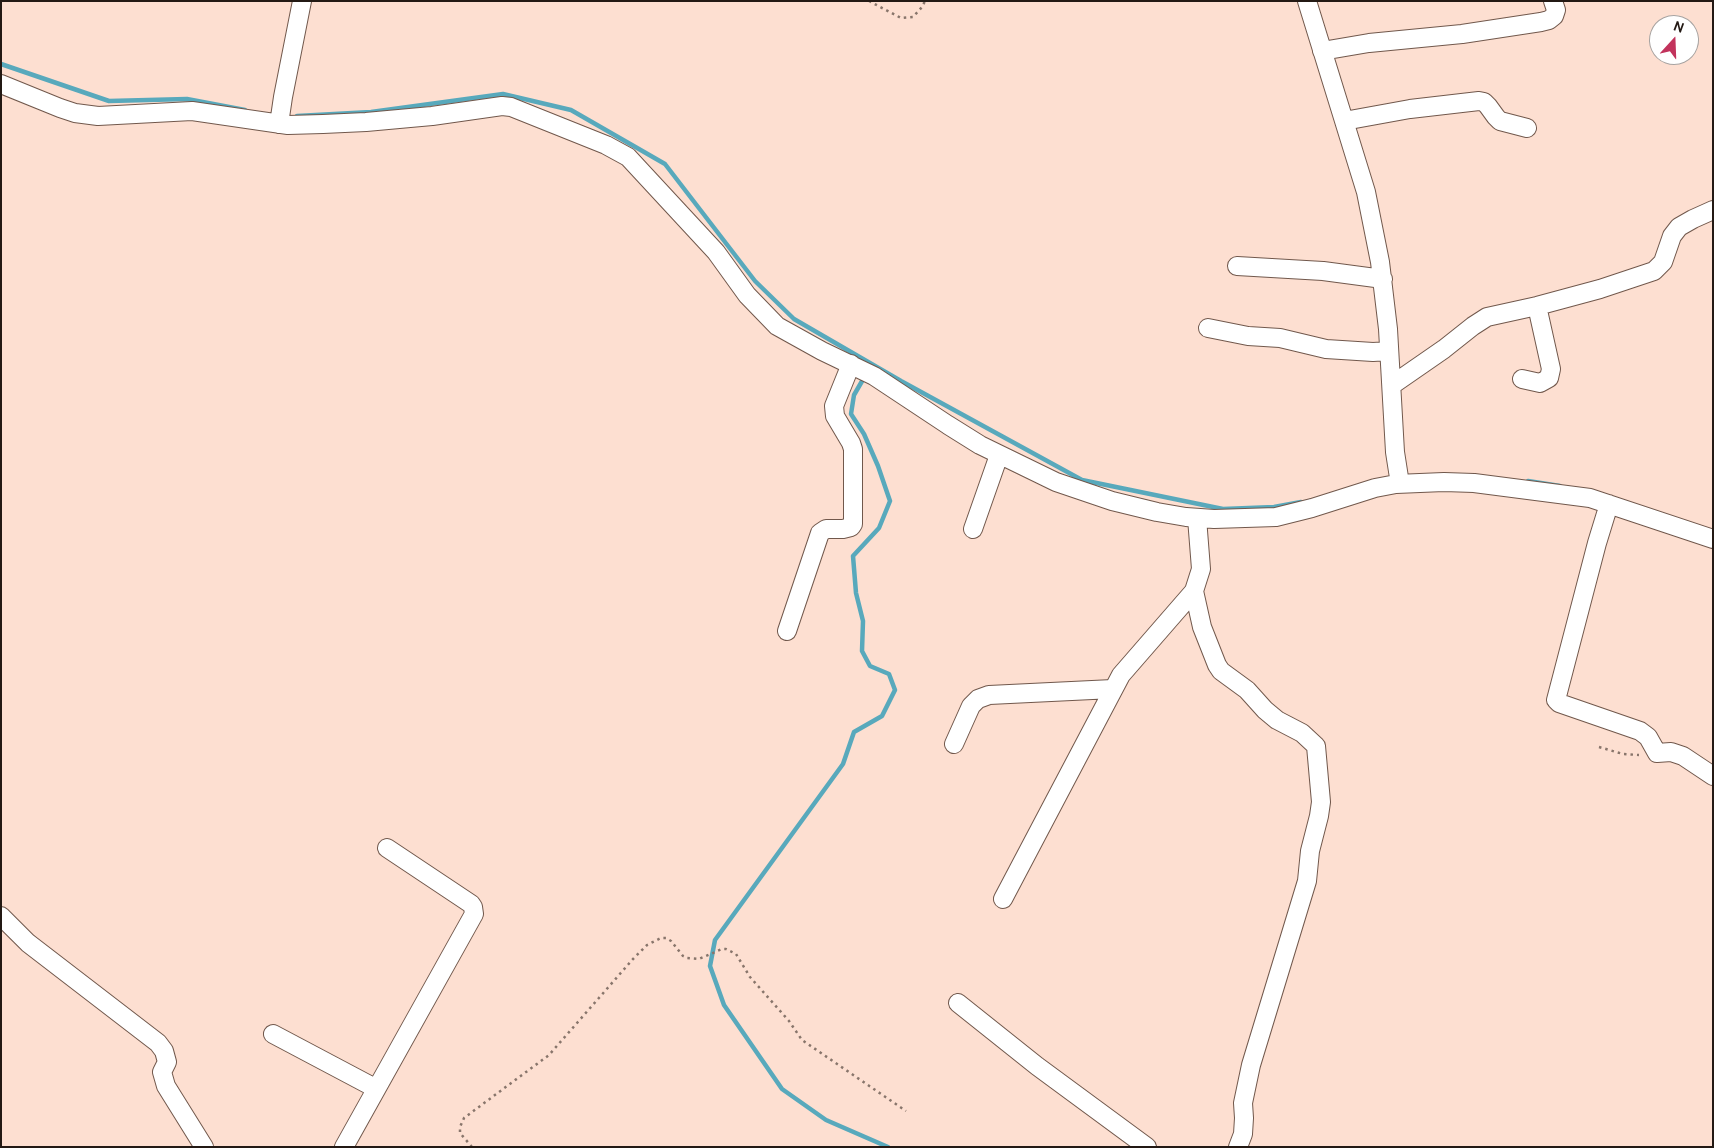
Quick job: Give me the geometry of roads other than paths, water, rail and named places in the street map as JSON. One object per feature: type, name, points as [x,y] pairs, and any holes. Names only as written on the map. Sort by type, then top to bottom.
[{"type":"street","points":[[280,115],[302,1]]},
{"type":"street","points":[[1307,1],[1366,192],[1383,279],[1398,474]]},
{"type":"street","points":[[1322,51],[1369,43],[1462,34],[1540,22],[1549,20],[1554,16],[1556,10],[1552,1]]},
{"type":"street","points":[[1,84],[60,108],[91,116],[192,111],[280,115],[323,124],[366,122],[506,106],[606,145],[628,156],[716,252],[747,296],[770,320],[786,331],[874,376],[948,425],[999,455],[1079,491],[1139,508],[1197,518],[1276,517],[1375,488],[1398,474],[1444,482],[1474,483],[1590,498],[1713,539]]},
{"type":"street","points":[[1344,121],[1410,109],[1479,101],[1484,102],[1500,121],[1527,128]]},
{"type":"street","points":[[1392,385],[1487,317],[1600,289],[1654,271],[1663,262],[1672,236],[1679,227],[1713,210]]},
{"type":"street","points":[[1237,266],[1323,271],[1383,279]]},
{"type":"street","points":[[1522,379],[1540,383],[1549,378],[1550,369],[1537,306]]},
{"type":"street","points":[[1208,328],[1248,336],[1280,338],[1326,349],[1373,352],[1390,351]]},
{"type":"street","points":[[786,631],[820,533],[826,529],[851,528],[853,524],[853,449],[835,416],[834,406],[851,364]]},
{"type":"street","points":[[973,529],[999,455]]},
{"type":"street","points":[[1609,504],[1596,542],[1556,700],[1559,703],[1640,731],[1648,737],[1657,753],[1671,752],[1683,756],[1713,776]]},
{"type":"street","points":[[1003,899],[1121,675],[1194,591],[1202,569],[1197,518]]},
{"type":"street","points":[[1194,591],[1202,627],[1221,671],[1247,690],[1277,720],[1302,733],[1316,746],[1321,802],[1320,816],[1310,851],[1307,881],[1251,1065],[1243,1104],[1243,1134],[1238,1147]]},
{"type":"street","points":[[954,744],[971,706],[978,699],[989,695],[1113,689]]},
{"type":"street","points":[[344,1147],[375,1088],[474,914],[471,904],[387,848]]},
{"type":"street","points":[[1,916],[28,943],[158,1043],[164,1050],[167,1062],[162,1072],[166,1086],[204,1147]]},
{"type":"street","points":[[958,1002],[1037,1066],[1147,1147]]},
{"type":"street","points":[[273,1034],[375,1088]]},
{"type":"waterway","points":[[1,64],[109,101],[187,99],[245,110]]},
{"type":"waterway","points":[[297,116],[371,112],[503,94],[571,110],[665,164],[755,281],[794,319],[901,381],[1082,480],[1223,509],[1274,507],[1301,502]]},
{"type":"waterway","points":[[865,376],[854,395],[851,414],[864,434],[890,501],[879,528],[853,556],[856,593],[863,621],[862,651],[870,666],[889,674],[895,690],[882,716],[854,732],[843,764],[715,940],[710,966],[724,1005],[782,1089],[826,1120],[888,1147]]},
{"type":"waterway","points":[[1528,481],[1560,486]]}]
